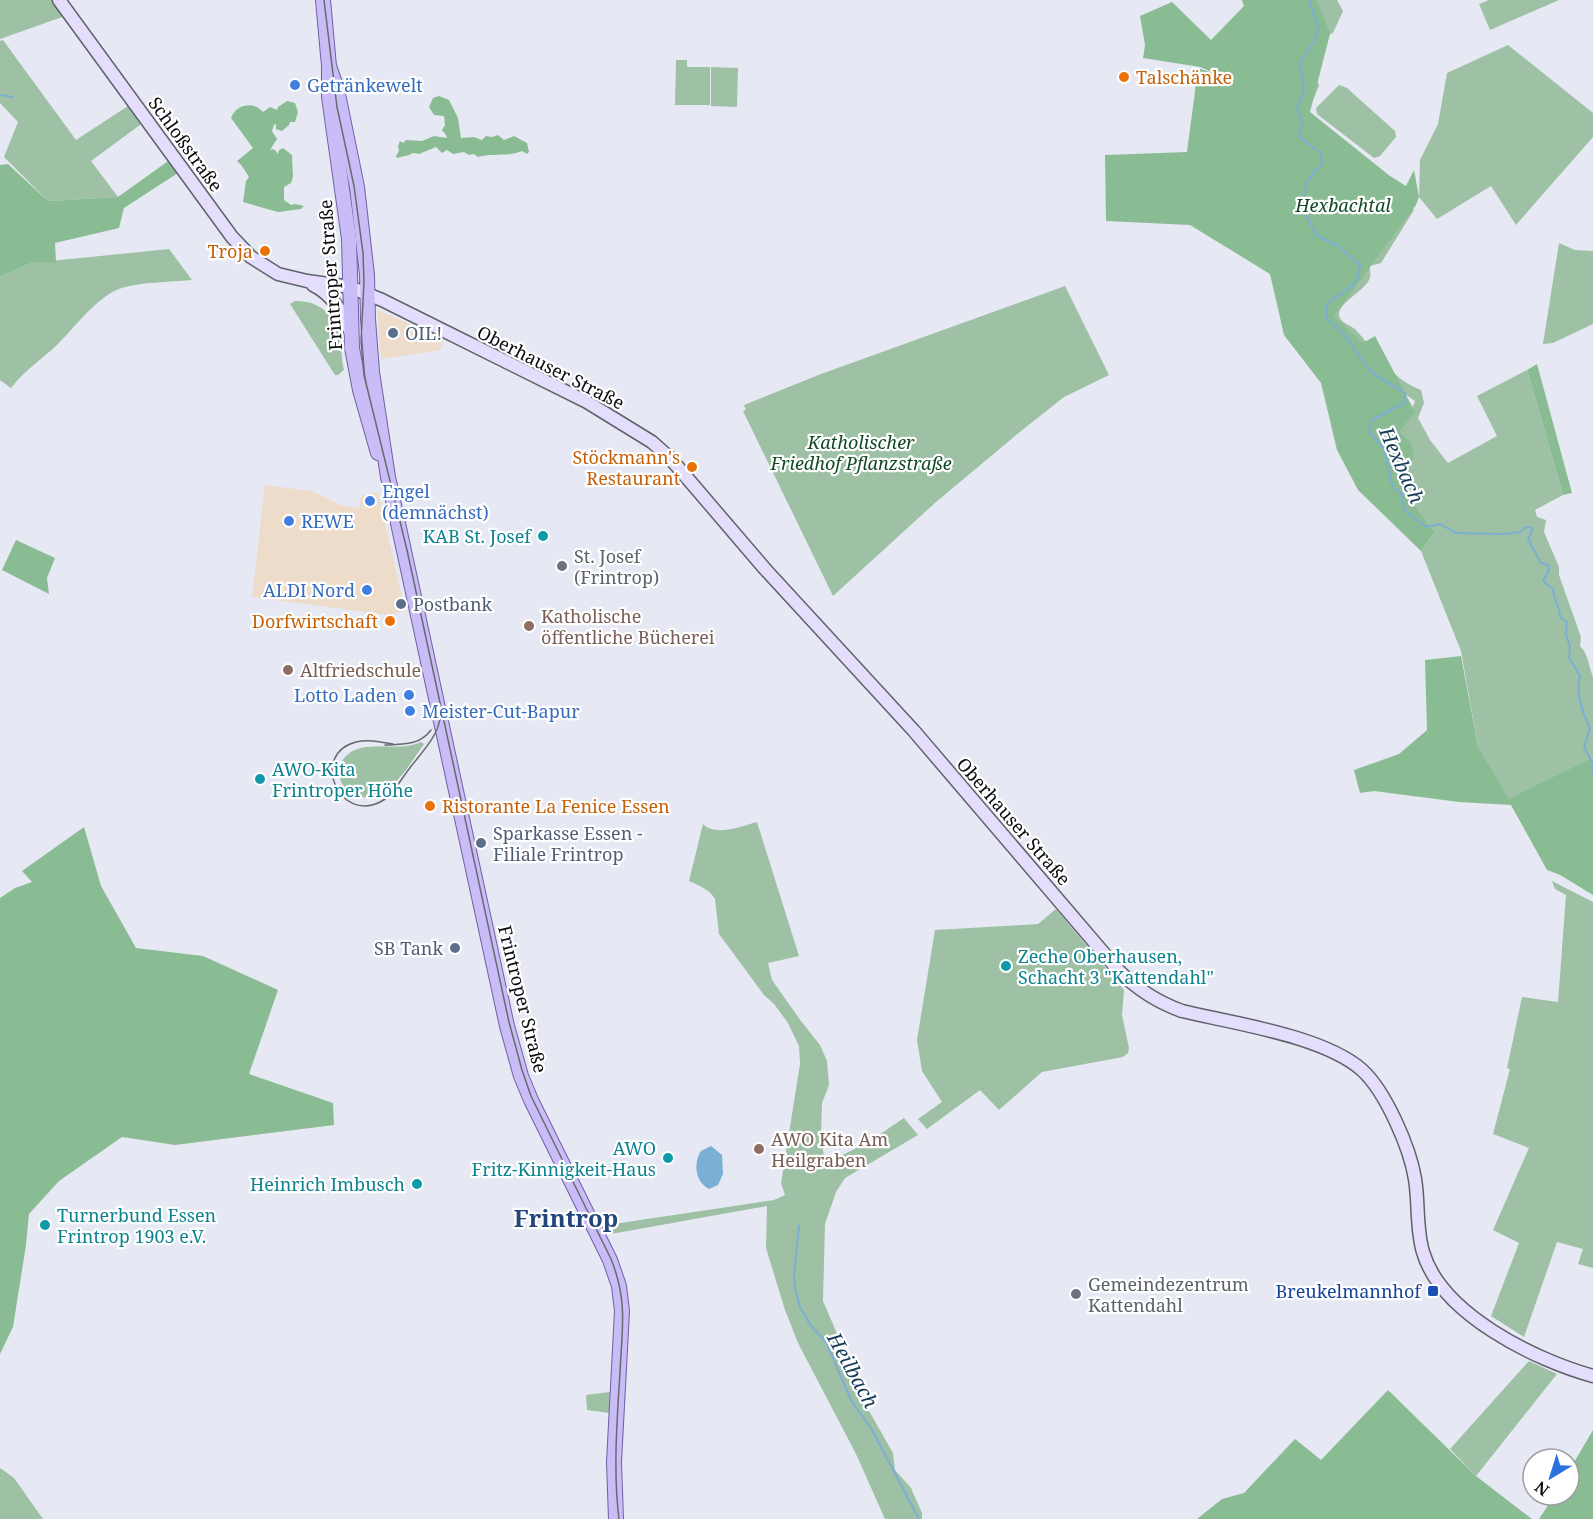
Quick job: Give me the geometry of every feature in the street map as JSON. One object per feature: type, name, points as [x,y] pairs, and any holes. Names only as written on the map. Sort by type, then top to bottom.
[{"type":"main road","name":"Frintroper Straße","points":[[323,0],[330,66],[329,97],[349,239],[350,331],[354,364],[375,443],[388,477]]},
{"type":"main road","name":"Frintroper Straße","points":[[330,66],[337,89],[357,187],[368,275],[372,372],[388,477],[514,1053],[534,1106],[610,1260],[620,1286],[622,1311],[613,1483],[616,1519]]},
{"type":"street","name":"Schloßstraße","points":[[58,0],[241,247],[260,264],[278,274],[350,288]]},
{"type":"street","name":"Schloßstraße","points":[[307,281],[326,293],[335,302],[350,331]]},
{"type":"street","name":"Oberhauser Straße","points":[[350,288],[367,293],[587,402],[663,451],[765,569],[907,723],[1129,980],[1165,1005],[1325,1047],[1362,1071],[1375,1087],[1399,1128],[1406,1147],[1415,1178],[1422,1249],[1441,1287],[1467,1313],[1530,1352],[1593,1376]]},
{"type":"shaded area","points":[[377,310],[444,339],[440,350],[381,359]]},
{"type":"shaded area","points":[[265,485],[312,491],[340,505],[359,508],[361,496],[378,492],[405,610],[388,615],[252,597]]},
{"type":"green space","points":[[0,0],[53,0],[65,16],[0,39]]},
{"type":"green space","name":"Hexbachtal","points":[[1242,0],[1317,0],[1330,34],[1310,112],[1390,176],[1406,186],[1414,170],[1419,197],[1416,205],[1334,316],[1363,343],[1375,336],[1415,412],[1399,432],[1411,443],[1414,457],[1396,477],[1422,517],[1435,532],[1421,551],[1358,490],[1337,450],[1321,383],[1284,335],[1270,274],[1190,225],[1106,221],[1105,155],[1187,152],[1198,68],[1222,76],[1200,67],[1143,58],[1145,45],[1140,16],[1172,2],[1211,40],[1244,6]]},
{"type":"green space","name":"Hexbachtal","points":[[1310,0],[1337,0],[1343,11],[1333,33],[1328,35],[1317,78],[1319,86],[1307,110],[1336,159],[1414,210],[1381,263],[1370,266],[1369,280],[1343,306],[1340,310],[1340,318],[1356,330],[1397,376],[1421,390],[1424,403],[1418,418],[1430,440],[1448,463],[1497,436],[1477,396],[1527,370],[1563,495],[1535,510],[1537,517],[1546,520],[1544,532],[1559,567],[1559,575],[1581,637],[1580,646],[1587,656],[1593,677],[1593,763],[1591,758],[1509,800],[1478,746],[1461,651],[1421,551],[1435,532],[1393,486],[1397,433],[1409,417],[1415,401],[1331,327],[1299,133]]},
{"type":"green space","points":[[1489,0],[1559,0],[1490,30],[1479,4]]},
{"type":"green space","points":[[3,40],[76,140],[131,104],[144,122],[91,161],[118,197],[48,201],[4,157],[18,122],[0,103],[0,41]]},
{"type":"green space","points":[[1508,45],[1593,113],[1593,137],[1516,225],[1491,186],[1437,219],[1419,197],[1420,160],[1438,124],[1447,73]]},
{"type":"green space","points":[[676,60],[687,60],[687,67],[710,67],[710,105],[675,105]]},
{"type":"green space","points":[[711,67],[738,68],[737,107],[711,106]]},
{"type":"green space","points":[[1339,85],[1347,88],[1395,131],[1396,137],[1380,156],[1374,158],[1317,114],[1316,108]]},
{"type":"green space","points":[[439,96],[449,100],[458,118],[461,138],[474,137],[482,140],[486,136],[498,135],[504,140],[514,136],[527,143],[529,152],[478,157],[464,152],[453,154],[447,150],[442,153],[436,147],[419,154],[413,153],[397,158],[400,141],[403,143],[406,140],[422,141],[434,136],[447,138],[442,130],[445,125],[444,116],[434,115],[429,107],[433,98]]},
{"type":"green space","points":[[287,101],[295,103],[298,112],[295,122],[290,122],[282,131],[276,129],[276,124],[274,125],[272,131],[277,139],[270,150],[274,149],[278,154],[283,148],[292,155],[293,177],[291,183],[284,187],[284,200],[291,205],[304,206],[301,209],[278,212],[243,202],[246,181],[249,177],[237,161],[253,148],[231,118],[233,113],[241,107],[255,106],[263,112],[270,107],[277,110]]},
{"type":"green space","points":[[171,159],[181,171],[124,208],[119,228],[55,243],[56,262],[31,263],[0,277],[0,165],[8,164],[48,201],[118,197]]},
{"type":"green space","points":[[1559,243],[1575,250],[1593,251],[1593,324],[1553,343],[1543,344]]},
{"type":"green space","points":[[169,249],[192,280],[135,285],[111,293],[94,306],[11,388],[0,380],[0,277],[31,263]]},
{"type":"green space","name":"Katholischer Friedhof Pflanzstraße","points":[[1065,286],[1109,375],[1064,397],[1021,431],[936,502],[833,596],[743,411],[746,410],[744,405],[821,374]]},
{"type":"green space","points":[[303,301],[320,307],[336,322],[339,329],[344,370],[338,375],[335,375],[290,304]]},
{"type":"green space","points":[[1537,364],[1572,493],[1563,495],[1527,370]]},
{"type":"green space","points":[[16,540],[55,558],[47,578],[49,594],[2,570]]},
{"type":"green space","points":[[1461,656],[1478,746],[1509,799],[1591,758],[1593,763],[1593,895],[1560,875],[1547,870],[1511,805],[1459,802],[1374,791],[1360,793],[1354,770],[1399,754],[1427,730],[1425,660]]},
{"type":"green space","points":[[421,742],[424,744],[412,762],[389,788],[374,796],[362,797],[351,794],[344,787],[340,778],[340,768],[344,758],[353,751],[360,748],[404,746]]},
{"type":"green space","points":[[757,822],[799,956],[768,963],[772,980],[820,1045],[827,1061],[829,1085],[822,1103],[821,1136],[825,1164],[870,1141],[904,1118],[918,1135],[845,1178],[836,1192],[825,1224],[823,1301],[854,1373],[856,1388],[893,1453],[895,1470],[911,1488],[922,1513],[922,1519],[885,1519],[856,1454],[798,1343],[785,1310],[766,1248],[767,1206],[611,1234],[607,1225],[774,1200],[785,1195],[781,1183],[800,1064],[799,1046],[788,1023],[764,995],[719,934],[713,896],[707,890],[689,881],[703,824],[708,828],[722,830]]},
{"type":"green space","points":[[84,827],[101,886],[136,948],[203,956],[278,990],[249,1074],[333,1103],[334,1125],[175,1145],[122,1137],[59,1181],[29,1214],[13,1327],[0,1354],[0,898],[15,888],[32,882],[22,871]]},
{"type":"green space","points":[[1552,881],[1593,902],[1593,1268],[1578,1264],[1583,1249],[1557,1242],[1524,1337],[1491,1316],[1519,1243],[1493,1230],[1529,1148],[1493,1134],[1510,1069],[1507,1068],[1522,997],[1558,1002],[1566,895],[1555,889]]},
{"type":"green space","points":[[1056,909],[1124,990],[1122,1015],[1128,1053],[1123,1057],[1042,1072],[999,1110],[980,1090],[927,1129],[918,1119],[942,1102],[922,1071],[917,1040],[935,930],[1038,924]]},
{"type":"green space","points":[[1529,1361],[1557,1374],[1476,1476],[1450,1449]]},
{"type":"green space","points":[[1388,1390],[1476,1476],[1532,1519],[1197,1519],[1222,1499],[1244,1493],[1295,1439],[1321,1460]]},
{"type":"green space","points":[[610,1392],[609,1413],[587,1410],[586,1395]]},
{"type":"green space","points":[[1593,1430],[1593,1519],[1539,1519],[1547,1507],[1581,1507],[1581,1450]]},
{"type":"green space","points":[[0,1468],[14,1478],[43,1519],[0,1519]]},
{"type":"water","points":[[711,1146],[722,1155],[723,1174],[718,1185],[709,1189],[698,1177],[696,1166],[701,1151]]},
{"type":"waterway","name":"Hexbach","points":[[1309,0],[1318,28],[1313,44],[1300,62],[1304,91],[1297,109],[1302,123],[1300,137],[1320,153],[1322,163],[1306,182],[1304,212],[1317,236],[1338,246],[1360,265],[1359,274],[1353,285],[1327,304],[1327,319],[1334,324],[1374,374],[1405,393],[1404,403],[1372,420],[1369,431],[1384,449],[1392,485],[1402,495],[1404,510],[1426,527],[1440,524],[1456,533],[1502,534],[1521,532],[1524,528],[1529,527],[1533,529],[1528,539],[1541,563],[1548,565],[1549,570],[1543,581],[1553,589],[1560,617],[1567,622],[1569,657],[1580,676],[1579,696],[1590,728],[1584,747],[1592,762],[1593,774]]},
{"type":"waterway","points":[[0,95],[13,97]]},
{"type":"waterway","name":"Heilbach","points":[[799,1226],[794,1274],[800,1307],[811,1326],[826,1342],[852,1402],[871,1428],[919,1519]]},
{"type":"tram line","points":[[324,0],[337,107],[354,186],[363,253],[361,341],[364,375],[407,550],[509,1022],[531,1096],[611,1259],[620,1288],[623,1328],[616,1464],[619,1519]]},
{"type":"tram line","points":[[393,744],[361,741],[342,749],[334,760],[332,772],[335,785],[342,796],[353,804],[367,806],[386,798],[428,745],[436,732],[440,718]]},
{"type":"tram line","points":[[385,745],[416,742],[431,730]]},
{"type":"place","name":"Talschänke","points":[[1124,77]]},
{"type":"place","name":"Getränkewelt","points":[[295,85]]},
{"type":"place","name":"Troja","points":[[265,251]]},
{"type":"place","name":"OIL!","points":[[393,333]]},
{"type":"place","name":"Stöckmann's Restaurant","points":[[692,467]]},
{"type":"place","name":"Engel (demnächst)","points":[[370,501]]},
{"type":"place","name":"REWE","points":[[289,521]]},
{"type":"place","name":"KAB St. Josef","points":[[543,536]]},
{"type":"place","name":"St. Josef (Frintrop)","points":[[562,566]]},
{"type":"place","name":"ALDI Nord","points":[[367,590]]},
{"type":"place","name":"Postbank","points":[[401,604]]},
{"type":"place","name":"Dorfwirtschaft","points":[[390,621]]},
{"type":"place","name":"Katholische öffentliche Bücherei","points":[[529,626]]},
{"type":"place","name":"Altfriedschule","points":[[288,670]]},
{"type":"place","name":"Lotto Laden","points":[[409,695]]},
{"type":"place","name":"Meister-Cut-Bapur","points":[[410,711]]},
{"type":"place","name":"AWO-Kita Frintroper Höhe","points":[[260,779]]},
{"type":"place","name":"Ristorante La Fenice Essen","points":[[430,806]]},
{"type":"place","name":"Sparkasse Essen - Filiale Frintrop","points":[[481,843]]},
{"type":"place","name":"SB Tank","points":[[455,948]]},
{"type":"place","name":"Zeche Oberhausen, Schacht 3 \"Kattendahl\"","points":[[1006,966]]},
{"type":"place","name":"AWO Kita Am Heilgraben","points":[[759,1149]]},
{"type":"place","name":"AWO Fritz-Kinnigkeit-Haus","points":[[668,1158]]},
{"type":"place","name":"Heinrich Imbusch","points":[[417,1184]]},
{"type":"place","name":"Turnerbund Essen Frintrop 1903 e.V.","points":[[45,1225]]},
{"type":"place","name":"Breukelmannhof","points":[[1433,1291]]},
{"type":"place","name":"Gemeindezentrum Kattendahl","points":[[1076,1294]]},
{"type":"district","name":"Frintrop","points":[[566,1217]]}]
